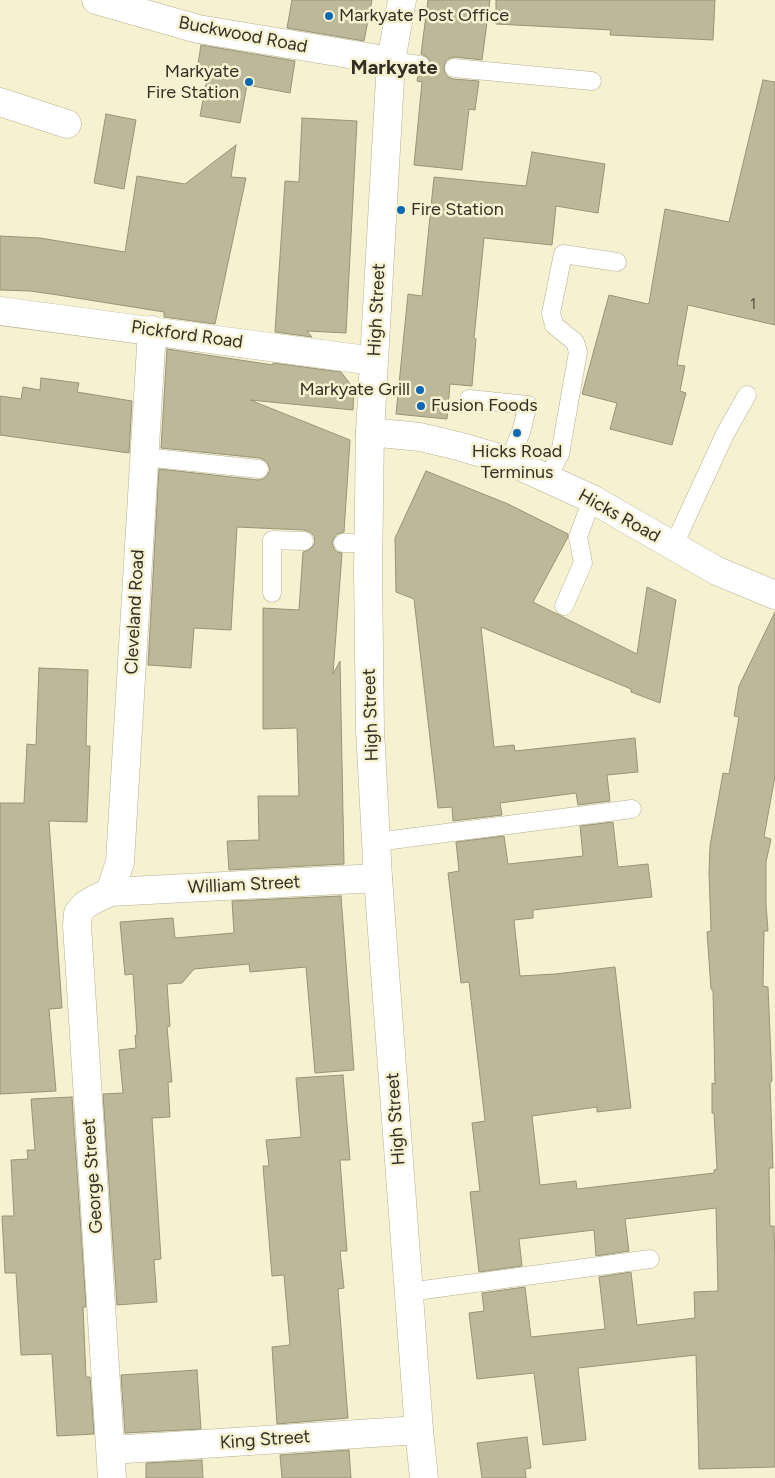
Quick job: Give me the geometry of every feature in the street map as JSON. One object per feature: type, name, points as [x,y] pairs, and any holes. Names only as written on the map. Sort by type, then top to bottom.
[{"type":"street","name":"Buckwood Road","points":[[96,0],[198,29],[391,62]]},
{"type":"street","name":"High Street","points":[[402,0],[391,62],[370,432],[356,543],[370,730],[378,878],[424,1478]]},
{"type":"street","points":[[0,102],[66,124]]},
{"type":"street","name":"Pickford Road","points":[[0,310],[374,361]]},
{"type":"street","name":"Cleveland Road","points":[[110,892],[120,862],[152,330]]},
{"type":"street","name":"Hicks Road","points":[[370,432],[420,437],[510,461],[592,499],[717,571],[775,595]]},
{"type":"street","name":"William Street","points":[[110,892],[378,878]]},
{"type":"street","name":"George Street","points":[[110,892],[85,905],[78,914],[77,925],[112,1478]]},
{"type":"street","name":"King Street","points":[[110,1450],[419,1430]]},
{"type":"lane","points":[[391,62],[420,64]]},
{"type":"lane","points":[[454,68],[592,81]]},
{"type":"lane","points":[[547,478],[560,454],[578,352],[575,342],[554,325],[552,313],[563,254],[617,262]]},
{"type":"lane","points":[[673,546],[725,434],[747,395]]},
{"type":"lane","points":[[469,399],[528,405],[521,432],[510,461]]},
{"type":"lane","points":[[144,458],[259,469]]},
{"type":"lane","points":[[564,606],[583,564],[578,537],[592,499]]},
{"type":"lane","points":[[272,593],[272,540],[304,541]]},
{"type":"lane","points":[[376,842],[632,808]]},
{"type":"lane","points":[[409,1292],[650,1259]]},
{"type":"building","name":"Markyate Post Office","points":[[292,0],[372,0],[364,41],[287,28]]},
{"type":"building","points":[[428,0],[490,0],[482,60],[455,57],[446,61],[444,67],[448,77],[453,79],[479,81],[475,110],[469,109],[462,170],[414,165],[422,82],[417,81],[418,75],[424,75],[431,66],[427,57],[421,54]]},
{"type":"building","points":[[496,0],[715,0],[713,40],[610,35],[611,30],[496,24]]},
{"type":"building","name":"Markyate Fire Station","points":[[201,45],[295,61],[290,93],[247,85],[240,123],[200,116],[207,79],[196,77]]},
{"type":"building","points":[[763,80],[775,82],[775,325],[688,305],[677,365],[685,366],[680,391],[686,393],[672,445],[610,429],[617,403],[582,394],[609,295],[649,303],[665,209],[729,222]]},
{"type":"building","points":[[106,114],[136,120],[124,189],[94,183]]},
{"type":"building","points":[[302,118],[357,121],[346,333],[307,331],[312,337],[275,332],[285,181],[299,182]]},
{"type":"building","points":[[236,145],[231,177],[246,178],[215,324],[164,317],[164,312],[58,295],[30,291],[0,290],[0,236],[40,238],[125,252],[137,176],[185,184]]},
{"type":"building","points":[[532,152],[605,164],[598,213],[556,206],[552,245],[484,238],[474,338],[476,339],[472,386],[450,384],[447,419],[396,414],[408,294],[422,296],[434,177],[526,186]]},
{"type":"building","points":[[167,349],[273,365],[273,363],[341,372],[354,389],[353,410],[250,400],[350,440],[344,532],[337,534],[332,543],[337,552],[342,553],[333,674],[340,661],[344,864],[229,870],[227,841],[259,840],[258,796],[299,796],[297,728],[263,729],[263,608],[299,610],[303,552],[313,546],[315,542],[314,536],[304,530],[237,527],[231,630],[194,628],[191,668],[148,665],[159,469],[258,480],[267,476],[270,470],[266,461],[260,458],[161,448]]},
{"type":"building","points":[[41,378],[79,383],[77,392],[132,401],[129,453],[0,435],[0,396],[21,399],[23,387],[40,390]]},
{"type":"building","points":[[426,471],[508,504],[568,534],[533,602],[637,654],[647,587],[676,600],[660,703],[631,692],[631,689],[481,627],[494,747],[514,745],[515,751],[635,738],[638,772],[607,775],[610,801],[578,805],[576,793],[500,803],[502,815],[453,821],[452,807],[438,808],[414,599],[396,592],[395,538]]},
{"type":"building","points":[[775,612],[775,776],[764,837],[771,839],[766,862],[768,931],[764,931],[763,986],[768,987],[772,1081],[770,1082],[773,1168],[769,1168],[770,1226],[774,1226],[775,1265],[775,1467],[699,1469],[696,1355],[578,1368],[586,1440],[543,1445],[534,1373],[477,1379],[469,1313],[484,1311],[482,1293],[525,1287],[531,1337],[605,1329],[599,1277],[631,1272],[637,1325],[695,1318],[694,1292],[718,1291],[716,1208],[625,1219],[629,1251],[596,1256],[594,1230],[519,1239],[522,1266],[479,1272],[470,1192],[480,1191],[472,1123],[485,1121],[469,982],[461,983],[448,873],[459,871],[456,842],[504,836],[508,864],[583,856],[580,826],[613,822],[618,867],[648,864],[652,897],[533,910],[533,918],[514,920],[520,976],[615,967],[631,1108],[597,1112],[597,1107],[532,1116],[540,1185],[576,1181],[577,1189],[714,1173],[714,1170],[717,1169],[714,1113],[712,1113],[712,1083],[715,1084],[713,990],[711,989],[707,932],[711,931],[710,846],[723,773],[729,774],[739,717],[734,716],[739,686]]},
{"type":"building","points":[[39,668],[88,670],[86,746],[90,746],[87,822],[49,821],[62,1008],[49,1009],[56,1091],[0,1094],[0,803],[24,803],[27,744],[36,745]]},
{"type":"building","points":[[341,896],[354,1070],[315,1073],[306,967],[250,972],[249,964],[194,969],[182,983],[167,984],[170,1026],[167,1027],[172,1082],[168,1082],[170,1117],[152,1118],[161,1259],[154,1260],[157,1302],[117,1305],[103,1094],[123,1093],[119,1050],[136,1048],[135,1035],[137,1035],[133,974],[125,975],[120,922],[173,918],[175,938],[234,933],[232,901]]},
{"type":"building","points":[[343,1075],[350,1160],[340,1160],[347,1251],[340,1251],[344,1288],[338,1289],[348,1418],[277,1424],[272,1347],[290,1345],[284,1275],[272,1276],[263,1166],[269,1166],[266,1140],[301,1137],[296,1078]]},
{"type":"building","points":[[72,1097],[86,1307],[83,1307],[86,1377],[90,1377],[94,1434],[57,1436],[52,1354],[21,1355],[16,1273],[5,1273],[2,1216],[14,1216],[11,1160],[28,1159],[27,1150],[35,1150],[31,1099]]},
{"type":"building","points":[[197,1370],[201,1429],[125,1433],[121,1375]]},
{"type":"building","points":[[527,1437],[531,1468],[525,1469],[526,1478],[482,1478],[477,1443]]},
{"type":"building","points":[[349,1450],[351,1478],[282,1478],[280,1455]]},
{"type":"building","points":[[202,1460],[203,1478],[146,1478],[146,1463]]},
{"type":"place","name":"Markyate Post Office","points":[[329,16]]},
{"type":"place","name":"Markyate Fire Station","points":[[249,82]]},
{"type":"place","name":"Fire Station","points":[[401,210]]},
{"type":"place","name":"Markyate Grill","points":[[420,390]]},
{"type":"place","name":"Fusion Foods","points":[[421,406]]},
{"type":"place","name":"Hicks Road Terminus","points":[[517,433]]},
{"type":"district","name":"Markyate","points":[[394,68]]}]
